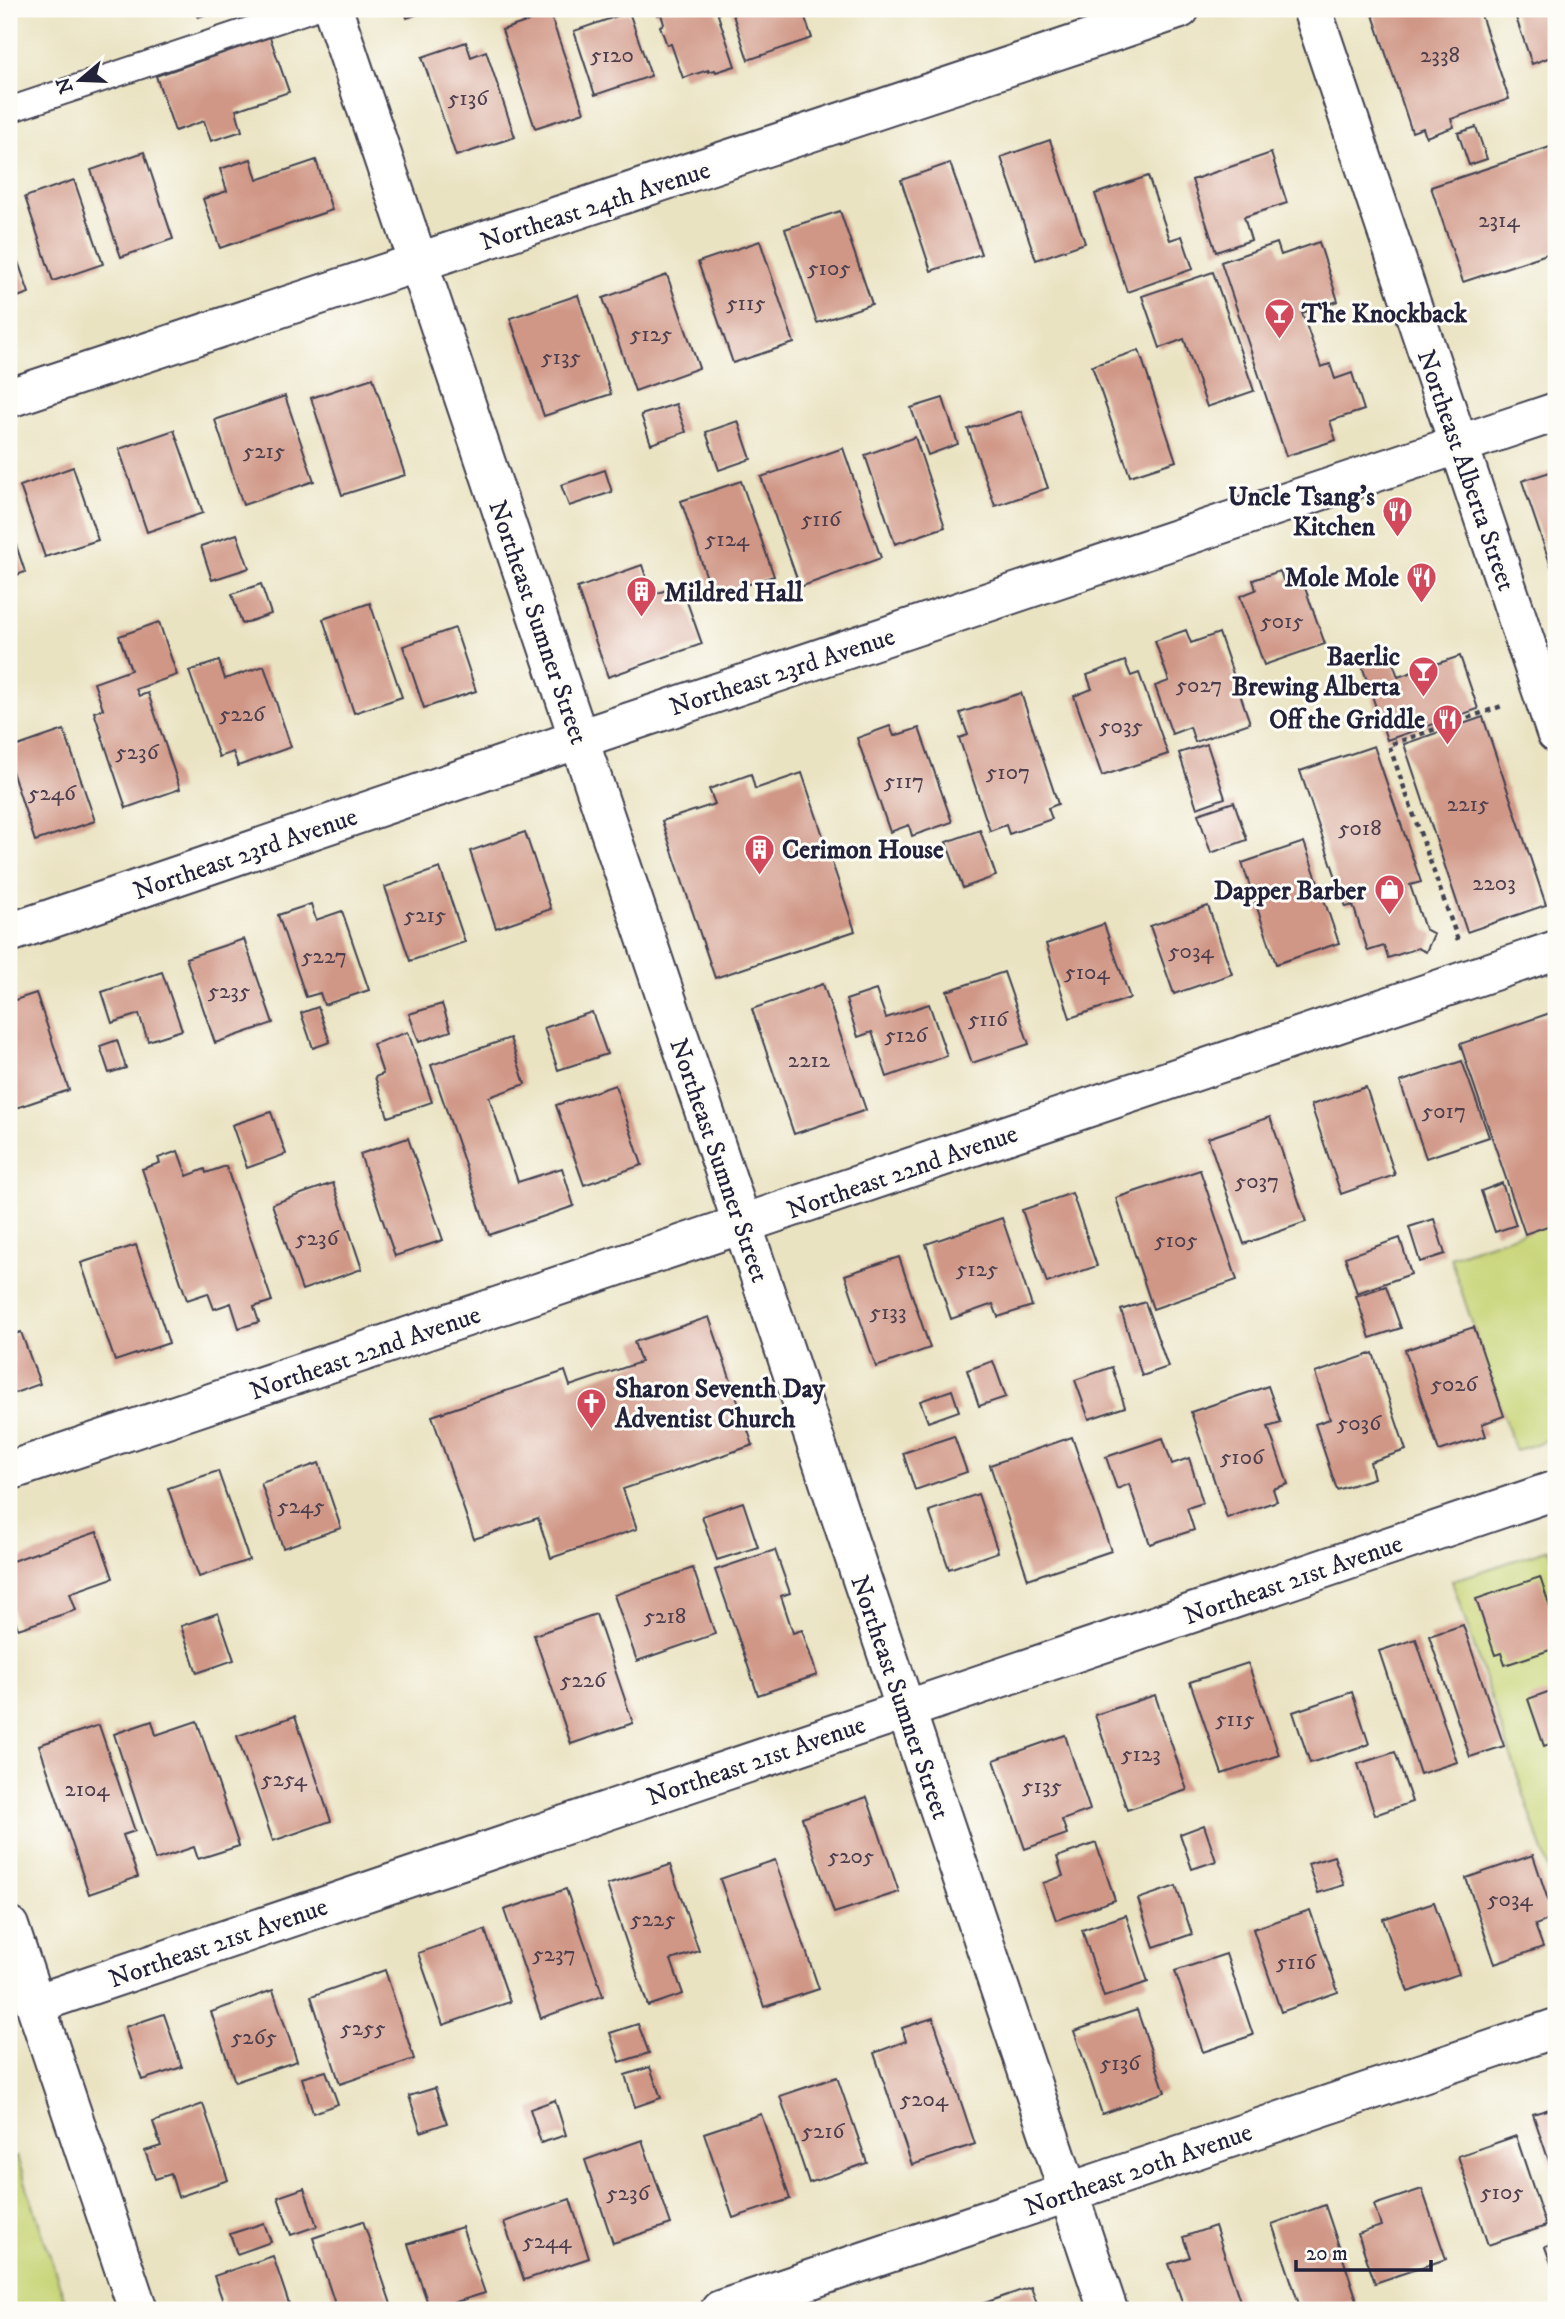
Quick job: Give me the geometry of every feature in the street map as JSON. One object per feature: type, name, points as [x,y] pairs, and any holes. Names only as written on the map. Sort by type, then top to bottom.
[{"type":"street","name":"Northeast Sumner Street","points":[[333,9],[1108,2310]]},
{"type":"street","name":"Northeast 24th Avenue","points":[[9,398],[824,131],[1180,9]]},
{"type":"street","name":"Northeast Alberta Street","points":[[1312,9],[1556,733]]},
{"type":"street","name":"Northeast 23rd Avenue","points":[[9,933],[579,738],[1556,412]]},
{"type":"street","name":"Northeast 22nd Avenue","points":[[9,1471],[1556,950]]},
{"type":"street","name":"Northeast 21st Avenue","points":[[35,2004],[1556,1490]]},
{"type":"street","points":[[9,1926],[138,2310]]},
{"type":"street","name":"Northeast 20th Avenue","points":[[720,2310],[1556,2028]]},
{"type":"lane","points":[[9,110],[312,9]]},
{"type":"path","points":[[1472,978],[1389,745],[1543,693]]},
{"type":"green space","points":[[1556,1221],[1556,1437],[1515,1451],[1450,1257]]},
{"type":"green space","points":[[1549,1549],[1556,1570],[1556,1890],[1452,1581]]},
{"type":"green space","points":[[17,2157],[68,2310],[9,2310],[9,2160]]},
{"type":"building","points":[[195,9],[222,9],[198,17]]},
{"type":"building","points":[[404,9],[432,9],[407,18]]},
{"type":"building","points":[[654,9],[716,9],[735,66],[716,72],[708,70],[683,78],[671,44],[667,45],[660,26],[664,24],[661,14],[657,15]]},
{"type":"building","points":[[731,9],[802,9],[812,38],[748,60]]},
{"type":"building","points":[[1371,9],[1479,9],[1509,99],[1451,119],[1454,127],[1426,137],[1423,128],[1412,132]]},
{"type":"building","points":[[1513,9],[1556,9],[1556,55],[1532,64]]},
{"type":"building","points":[[629,12],[651,76],[595,95],[574,31]]},
{"type":"building","points":[[550,14],[584,112],[535,128],[502,30]]},
{"type":"building","points":[[270,37],[289,92],[236,110],[242,131],[211,141],[204,121],[175,131],[156,76]]},
{"type":"building","points":[[466,42],[471,57],[486,51],[515,137],[456,156],[422,57]]},
{"type":"building","points":[[1476,127],[1487,159],[1469,165],[1458,133]]},
{"type":"building","points":[[1050,140],[1085,243],[1036,260],[1001,157]]},
{"type":"building","points":[[1556,145],[1556,251],[1463,282],[1431,187]]},
{"type":"building","points":[[144,152],[173,239],[121,257],[91,170]]},
{"type":"building","points":[[1271,153],[1287,203],[1244,217],[1251,240],[1216,252],[1192,180]]},
{"type":"building","points":[[251,159],[257,180],[316,160],[332,210],[220,248],[203,199],[227,191],[220,169]]},
{"type":"building","points":[[950,163],[981,254],[931,271],[901,180]]},
{"type":"building","points":[[1148,176],[1170,240],[1182,236],[1193,269],[1127,292],[1095,194]]},
{"type":"building","points":[[74,180],[103,264],[53,281],[25,197]]},
{"type":"building","points":[[840,211],[872,304],[817,323],[785,229]]},
{"type":"building","points":[[9,236],[29,293],[9,300]]},
{"type":"building","points":[[760,241],[794,343],[733,363],[698,262]]},
{"type":"building","name":"The Knockback","points":[[1319,242],[1338,301],[1302,313],[1321,367],[1330,364],[1335,379],[1352,373],[1364,410],[1330,421],[1336,440],[1286,456],[1221,262],[1277,243],[1281,255]]},
{"type":"building","points":[[1213,272],[1254,391],[1207,407],[1184,339],[1160,348],[1142,296]]},
{"type":"building","points":[[667,275],[699,368],[635,391],[603,298]]},
{"type":"building","points":[[578,295],[611,394],[544,416],[510,318]]},
{"type":"building","points":[[1139,350],[1176,461],[1130,476],[1092,366]]},
{"type":"building","points":[[373,378],[405,475],[342,495],[311,398]]},
{"type":"building","points":[[285,396],[314,481],[243,505],[215,420]]},
{"type":"building","points":[[943,398],[958,444],[928,455],[911,408]]},
{"type":"building","points":[[676,404],[686,432],[651,444],[641,415]]},
{"type":"building","points":[[1021,411],[1048,488],[995,506],[968,429]]},
{"type":"building","points":[[738,421],[751,459],[719,470],[706,432]]},
{"type":"building","points":[[174,430],[203,513],[147,532],[119,449]]},
{"type":"building","points":[[915,437],[945,527],[895,544],[865,455]]},
{"type":"building","points":[[843,448],[881,558],[800,587],[761,477]]},
{"type":"building","points":[[73,467],[98,540],[45,557],[20,486]]},
{"type":"building","points":[[605,470],[612,492],[569,506],[561,485]]},
{"type":"building","points":[[1556,470],[1556,581],[1522,481]]},
{"type":"building","points":[[741,481],[774,576],[713,596],[681,501]]},
{"type":"building","points":[[9,524],[25,572],[9,578]]},
{"type":"building","points":[[237,534],[249,568],[212,580],[201,546]]},
{"type":"building","name":"Mildred Hall","points":[[642,565],[652,595],[681,585],[702,644],[608,677],[577,588]]},
{"type":"building","points":[[1280,571],[1283,580],[1300,574],[1325,644],[1264,665],[1240,596],[1256,590],[1253,580]]},
{"type":"building","points":[[261,584],[271,614],[242,624],[232,594]]},
{"type":"building","points":[[370,603],[402,697],[354,713],[323,619]]},
{"type":"building","points":[[159,622],[177,675],[136,689],[139,696],[148,693],[180,789],[126,808],[94,712],[103,709],[94,683],[131,670],[119,636]]},
{"type":"building","points":[[455,628],[476,691],[424,708],[403,646]]},
{"type":"building","points":[[1186,630],[1191,643],[1219,633],[1250,723],[1195,742],[1190,727],[1172,734],[1155,686],[1169,681],[1155,641]]},
{"type":"building","name":"Baerlic Brewing Alberta","points":[[1388,648],[1398,677],[1460,656],[1478,709],[1387,740],[1359,657]]},
{"type":"building","points":[[219,661],[225,679],[264,666],[291,747],[238,766],[233,752],[219,757],[189,671]]},
{"type":"building","points":[[1125,661],[1131,676],[1139,673],[1168,754],[1102,776],[1074,696],[1092,689],[1087,675]]},
{"type":"building","points":[[1021,693],[1058,804],[1048,808],[1052,819],[1009,834],[1006,825],[990,831],[959,738],[968,735],[960,713]]},
{"type":"building","points":[[1483,717],[1546,905],[1467,932],[1404,744]]},
{"type":"building","points":[[890,726],[894,736],[919,728],[952,822],[912,836],[909,825],[890,832],[857,738]]},
{"type":"building","points":[[64,730],[95,821],[35,841],[9,762],[9,749]]},
{"type":"building","points":[[1207,744],[1225,798],[1197,808],[1179,753]]},
{"type":"building","points":[[1374,746],[1421,882],[1410,885],[1425,929],[1434,934],[1426,952],[1418,948],[1388,958],[1384,946],[1368,951],[1353,905],[1346,907],[1300,771]]},
{"type":"building","name":"Cerimon House","points":[[802,773],[855,931],[715,978],[662,821],[715,804],[709,789],[751,774],[755,789]]},
{"type":"building","points":[[1234,802],[1247,840],[1211,853],[1198,814]]},
{"type":"building","points":[[980,830],[996,876],[963,888],[946,842]]},
{"type":"building","points":[[525,832],[551,909],[496,928],[470,851]]},
{"type":"building","points":[[1304,842],[1339,943],[1276,964],[1242,863]]},
{"type":"building","points":[[440,868],[465,942],[410,961],[385,887]]},
{"type":"building","points":[[311,904],[316,920],[342,911],[369,990],[324,1005],[320,993],[306,997],[278,915]]},
{"type":"building","points":[[1208,906],[1232,974],[1174,994],[1150,926]]},
{"type":"building","points":[[1104,924],[1130,998],[1070,1018],[1046,944]]},
{"type":"building","points":[[244,939],[273,1023],[215,1043],[186,958]]},
{"type":"building","points":[[162,972],[182,1030],[148,1041],[139,1014],[112,1023],[102,992]]},
{"type":"building","points":[[1004,972],[1029,1044],[972,1063],[947,991]]},
{"type":"building","points":[[823,984],[866,1110],[794,1134],[752,1009]]},
{"type":"building","points":[[876,990],[886,1018],[929,1004],[947,1056],[887,1077],[872,1032],[858,1037],[846,1000]]},
{"type":"building","points":[[36,993],[69,1090],[13,1109],[9,1098],[9,1002]]},
{"type":"building","points":[[442,1004],[451,1031],[419,1042],[409,1014]]},
{"type":"building","points":[[318,1007],[330,1042],[313,1048],[301,1013]]},
{"type":"building","points":[[1556,1011],[1556,1223],[1525,1234],[1460,1044]]},
{"type":"building","points":[[592,1012],[607,1054],[558,1070],[544,1028]]},
{"type":"building","points":[[408,1032],[432,1102],[388,1117],[375,1077],[383,1074],[373,1044]]},
{"type":"building","points":[[510,1038],[525,1084],[489,1097],[518,1182],[562,1168],[574,1206],[489,1235],[431,1065]]},
{"type":"building","points":[[117,1040],[126,1068],[109,1073],[100,1046]]},
{"type":"building","points":[[1462,1061],[1489,1137],[1426,1158],[1400,1082]]},
{"type":"building","points":[[615,1085],[642,1165],[584,1185],[556,1105]]},
{"type":"building","points":[[1366,1087],[1395,1175],[1341,1194],[1311,1105]]},
{"type":"building","points":[[271,1112],[286,1154],[247,1168],[232,1125]]},
{"type":"building","points":[[1270,1117],[1306,1222],[1244,1244],[1208,1138]]},
{"type":"building","points":[[408,1138],[443,1240],[395,1256],[360,1154]]},
{"type":"building","points":[[178,1151],[187,1176],[205,1169],[206,1173],[226,1166],[272,1301],[254,1307],[259,1322],[239,1328],[231,1303],[214,1309],[208,1293],[187,1300],[142,1169],[160,1163],[158,1158]]},
{"type":"building","points":[[1200,1170],[1237,1280],[1153,1309],[1116,1198]]},
{"type":"building","points":[[333,1183],[362,1269],[302,1290],[272,1204]]},
{"type":"building","points":[[1502,1183],[1516,1225],[1495,1232],[1481,1191]]},
{"type":"building","points":[[1072,1193],[1097,1266],[1047,1283],[1022,1210]]},
{"type":"building","points":[[1002,1218],[1032,1306],[998,1317],[993,1304],[951,1319],[926,1244]]},
{"type":"building","points":[[1434,1219],[1445,1254],[1420,1262],[1409,1227]]},
{"type":"building","points":[[1400,1238],[1411,1274],[1357,1293],[1345,1257]]},
{"type":"building","points":[[136,1245],[169,1343],[115,1361],[81,1263]]},
{"type":"building","points":[[899,1257],[930,1348],[876,1367],[845,1275]]},
{"type":"building","points":[[1386,1286],[1401,1328],[1370,1338],[1356,1296]]},
{"type":"building","points":[[1145,1302],[1168,1367],[1142,1376],[1121,1310]]},
{"type":"building","name":"Sharon Seventh Day Adventist Church","points":[[709,1317],[753,1445],[623,1489],[637,1529],[551,1558],[538,1518],[474,1539],[432,1416],[565,1371],[570,1386],[641,1362],[634,1342]]},
{"type":"building","points":[[1474,1327],[1504,1416],[1482,1424],[1486,1436],[1439,1451],[1405,1350]]},
{"type":"building","points":[[21,1332],[40,1384],[9,1395],[9,1336]]},
{"type":"building","points":[[1373,1353],[1406,1450],[1370,1462],[1374,1478],[1337,1490],[1315,1424],[1330,1419],[1315,1373]]},
{"type":"building","points":[[993,1361],[1006,1397],[979,1406],[967,1370]]},
{"type":"building","points":[[1112,1367],[1125,1407],[1089,1419],[1075,1380]]},
{"type":"building","points":[[1268,1386],[1281,1423],[1268,1427],[1288,1484],[1273,1489],[1277,1501],[1227,1518],[1191,1412]]},
{"type":"building","points":[[952,1390],[959,1411],[928,1422],[920,1401]]},
{"type":"building","points":[[954,1436],[967,1472],[915,1490],[903,1453]]},
{"type":"building","points":[[1072,1437],[1111,1551],[1028,1579],[990,1465]]},
{"type":"building","points":[[1163,1438],[1172,1464],[1189,1458],[1203,1503],[1187,1508],[1194,1530],[1150,1544],[1129,1484],[1117,1489],[1106,1457]]},
{"type":"building","points":[[319,1463],[341,1528],[283,1548],[261,1483]]},
{"type":"building","points":[[218,1471],[249,1560],[199,1577],[168,1488]]},
{"type":"building","points":[[978,1494],[998,1552],[949,1569],[929,1511]]},
{"type":"building","points":[[743,1502],[758,1547],[717,1560],[702,1516]]},
{"type":"building","points":[[97,1532],[113,1578],[70,1593],[76,1610],[18,1629],[9,1601],[9,1562]]},
{"type":"building","points":[[775,1550],[790,1593],[781,1596],[793,1633],[802,1630],[817,1675],[758,1695],[715,1570]]},
{"type":"building","points":[[693,1568],[715,1634],[637,1661],[614,1595]]},
{"type":"building","points":[[1540,1577],[1556,1626],[1556,1648],[1505,1665],[1501,1653],[1495,1655],[1476,1599]]},
{"type":"building","points":[[218,1613],[234,1660],[197,1673],[181,1626]]},
{"type":"building","points":[[596,1614],[633,1723],[571,1744],[534,1635]]},
{"type":"building","points":[[1463,1625],[1504,1746],[1470,1757],[1429,1636]]},
{"type":"building","points":[[1416,1639],[1457,1762],[1420,1774],[1379,1651]]},
{"type":"building","points":[[1248,1663],[1279,1755],[1222,1774],[1190,1682]]},
{"type":"building","points":[[1556,1689],[1556,1742],[1544,1746],[1528,1699]]},
{"type":"building","points":[[1352,1692],[1369,1744],[1310,1763],[1293,1712]]},
{"type":"building","points":[[1155,1695],[1187,1790],[1127,1810],[1095,1715]]},
{"type":"building","points":[[295,1716],[331,1821],[273,1841],[237,1736]]},
{"type":"building","points":[[152,1721],[156,1735],[197,1721],[239,1846],[198,1859],[194,1847],[155,1860],[114,1734]]},
{"type":"building","points":[[99,1725],[135,1831],[123,1835],[138,1877],[89,1894],[39,1745]]},
{"type":"building","points":[[1065,1735],[1090,1810],[1062,1820],[1067,1834],[1025,1849],[994,1760]]},
{"type":"building","points":[[1395,1752],[1412,1802],[1375,1815],[1358,1764]]},
{"type":"building","points":[[867,1797],[899,1892],[834,1913],[802,1818]]},
{"type":"building","points":[[1204,1825],[1216,1861],[1192,1869],[1180,1834]]},
{"type":"building","points":[[1096,1843],[1115,1900],[1056,1920],[1043,1883],[1063,1876],[1057,1857]]},
{"type":"building","points":[[1533,1855],[1554,1918],[1535,1925],[1543,1947],[1495,1964],[1466,1878]]},
{"type":"building","points":[[1334,1856],[1344,1885],[1318,1893],[1308,1864]]},
{"type":"building","points":[[775,1860],[819,1989],[764,2007],[720,1879]]},
{"type":"building","points":[[670,1865],[699,1951],[671,1960],[683,1994],[648,2006],[607,1885]]},
{"type":"building","points":[[1176,1886],[1192,1934],[1154,1947],[1138,1899]]},
{"type":"building","points":[[566,1889],[603,1996],[541,2018],[504,1910]]},
{"type":"building","points":[[1434,1902],[1459,1974],[1408,1992],[1383,1919]]},
{"type":"building","points":[[1310,1910],[1338,1992],[1281,2012],[1253,1929]]},
{"type":"building","points":[[1126,1915],[1148,1982],[1104,1997],[1082,1930]]},
{"type":"building","points":[[485,1930],[510,2002],[443,2025],[418,1953]]},
{"type":"building","points":[[1226,1954],[1253,2035],[1203,2052],[1175,1971]]},
{"type":"building","points":[[385,1970],[414,2059],[340,2084],[311,1996]]},
{"type":"building","points":[[273,1990],[297,2061],[235,2082],[211,2012]]},
{"type":"building","points":[[1137,2010],[1165,2092],[1102,2114],[1074,2031]]},
{"type":"building","points":[[164,2014],[182,2067],[142,2080],[125,2027]]},
{"type":"building","points":[[933,2018],[975,2144],[912,2165],[874,2053],[906,2041],[902,2028]]},
{"type":"building","points":[[638,2024],[649,2053],[620,2062],[610,2033]]},
{"type":"building","points":[[650,2067],[661,2098],[635,2107],[625,2075]]},
{"type":"building","points":[[326,2071],[338,2104],[313,2113],[302,2078]]},
{"type":"building","points":[[837,2077],[867,2163],[809,2183],[780,2096]]},
{"type":"building","points":[[435,2088],[447,2123],[421,2132],[409,2096]]},
{"type":"building","points":[[555,2100],[566,2135],[541,2143],[530,2109]]},
{"type":"building","points":[[203,2104],[228,2180],[178,2197],[171,2174],[155,2179],[145,2151],[161,2146],[153,2122]]},
{"type":"building","points":[[1556,2107],[1556,2182],[1533,2114]]},
{"type":"building","points":[[761,2114],[790,2199],[733,2218],[704,2133]]},
{"type":"building","points":[[1516,2136],[1546,2226],[1488,2245],[1458,2156]]},
{"type":"building","points":[[642,2140],[671,2224],[613,2243],[585,2160]]},
{"type":"building","points":[[304,2188],[317,2226],[291,2235],[278,2197]]},
{"type":"building","points":[[1422,2189],[1446,2259],[1375,2283],[1358,2234],[1381,2226],[1374,2205]]},
{"type":"building","points":[[570,2199],[589,2258],[524,2280],[504,2222]]},
{"type":"building","points":[[1325,2205],[1357,2300],[1327,2310],[1301,2310],[1272,2224]]},
{"type":"building","points":[[363,2221],[393,2310],[337,2310],[313,2238]]},
{"type":"building","points":[[264,2223],[271,2242],[237,2254],[230,2234]]},
{"type":"building","points":[[1215,2226],[1243,2310],[1185,2310],[1169,2264],[1190,2257],[1183,2237]]},
{"type":"building","points":[[462,2227],[485,2293],[430,2310],[408,2244]]},
{"type":"building","points":[[1556,2243],[1556,2277],[1545,2247]]},
{"type":"building","points":[[273,2256],[291,2310],[226,2310],[214,2276]]},
{"type":"building","points":[[1031,2287],[1039,2310],[977,2310],[975,2306]]},
{"type":"place","name":"The Knockback","points":[[1279,340]]},
{"type":"place","name":"Uncle Tsang's Kitchen","points":[[1398,538]]},
{"type":"place","name":"Mole Mole","points":[[1422,604]]},
{"type":"place","name":"Mildred Hall","points":[[641,619]]},
{"type":"place","name":"Baerlic Brewing Alberta","points":[[1423,698]]},
{"type":"place","name":"Off the Griddle","points":[[1448,746]]},
{"type":"place","name":"Cerimon House","points":[[759,876]]},
{"type":"place","name":"Dapper Barber","points":[[1389,917]]},
{"type":"place","name":"Sharon Seventh Day Adventist Church","points":[[592,1430]]}]
